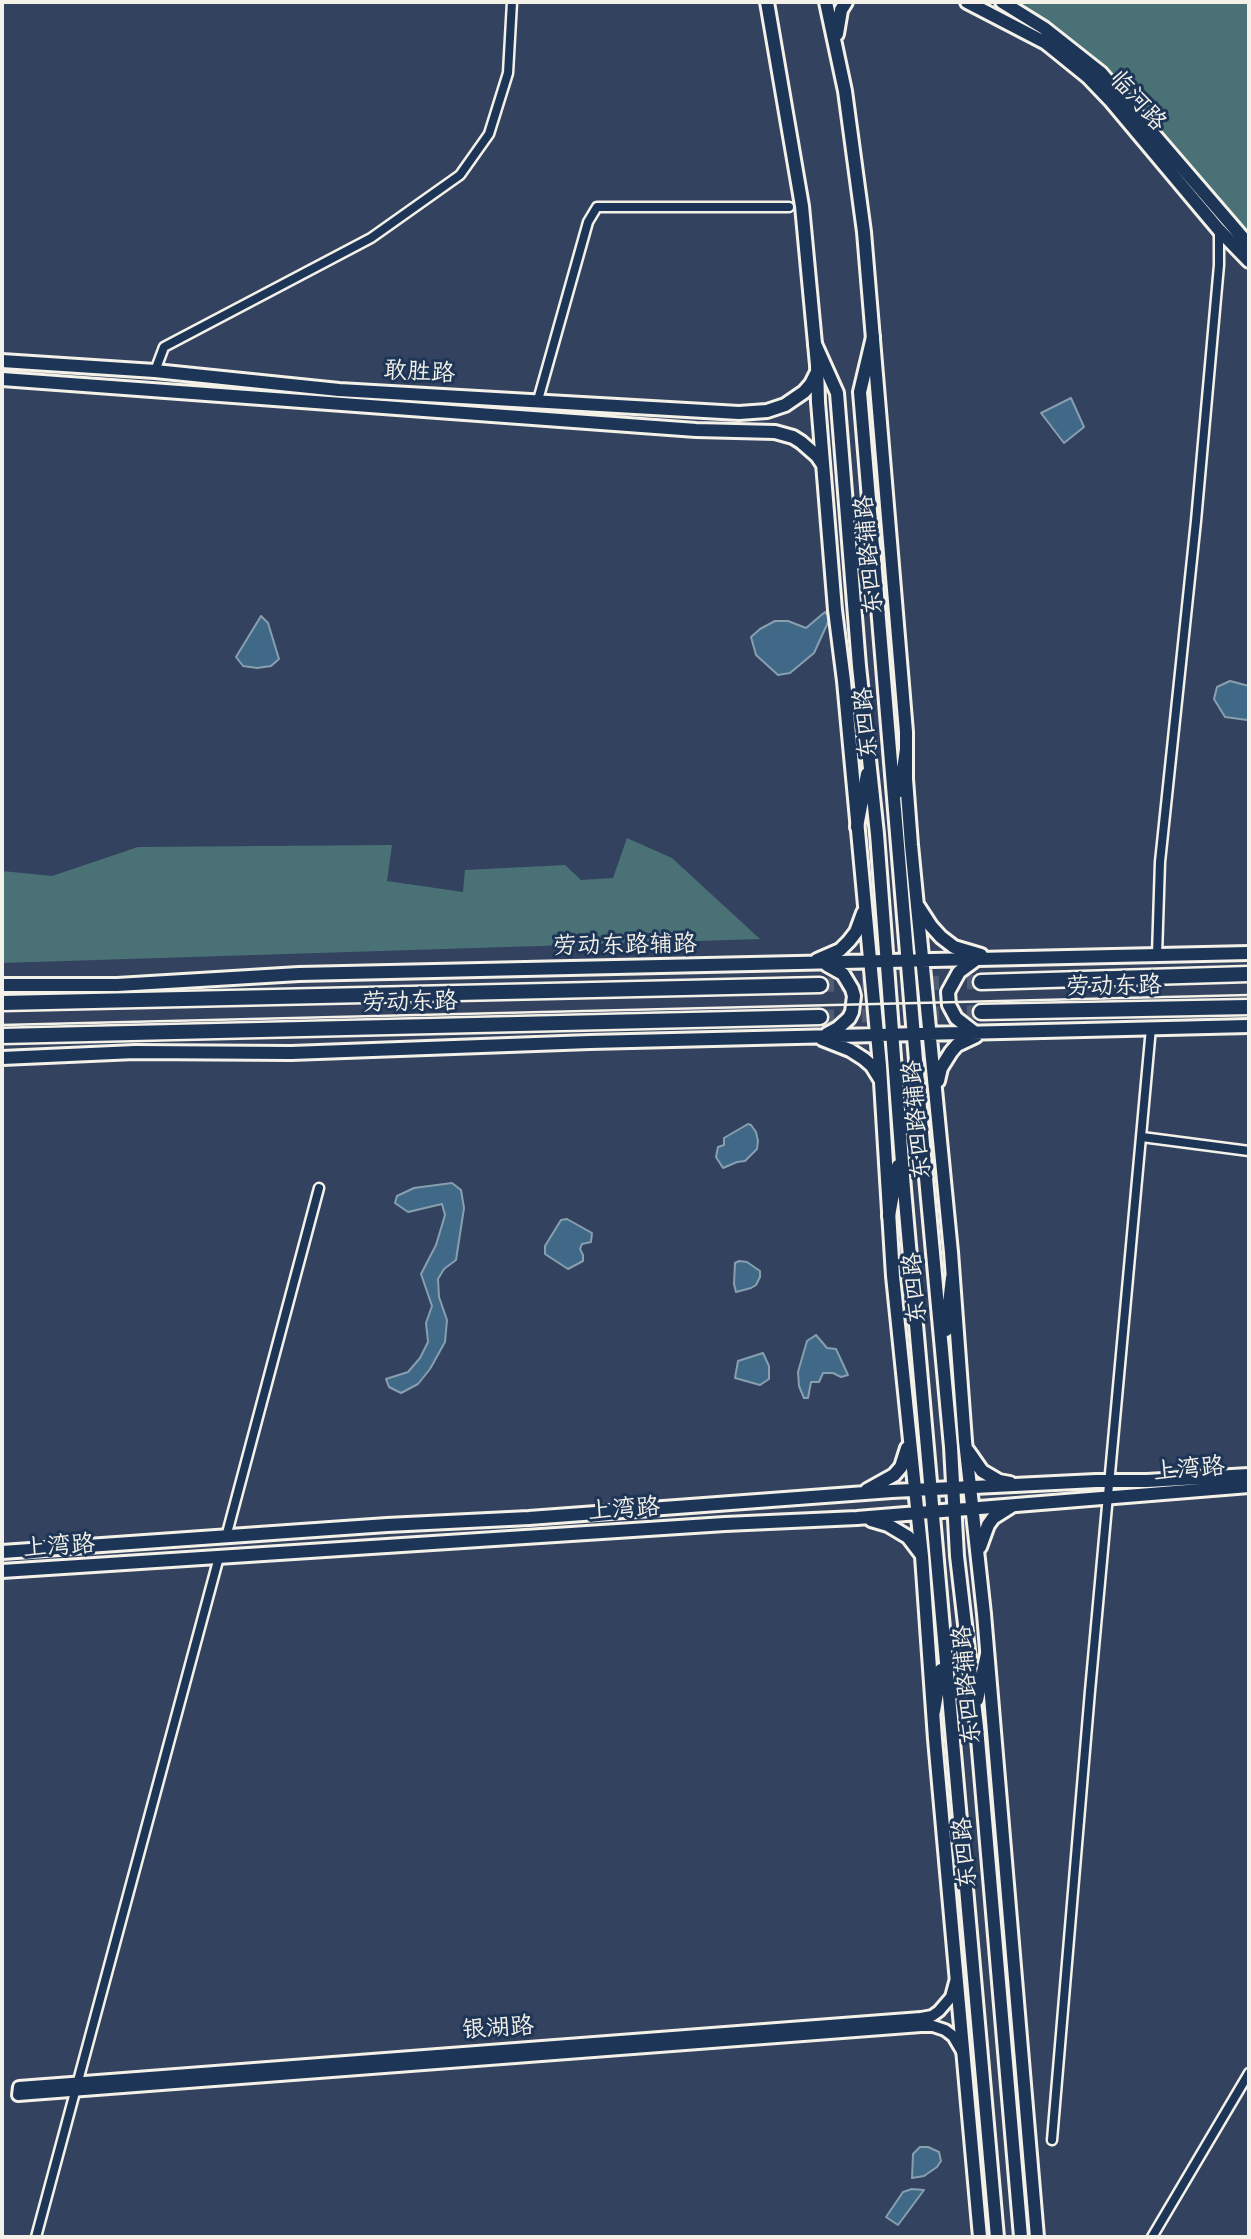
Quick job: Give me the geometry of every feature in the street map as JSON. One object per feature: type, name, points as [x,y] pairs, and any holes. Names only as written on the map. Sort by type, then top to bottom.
[{"type":"highway","name":"劳动东路","points":[[981,982],[1249,974]]},
{"type":"highway","name":"劳动东路","points":[[2,1003],[820,985]]},
{"type":"highway","name":"劳动东路","points":[[981,1012],[1249,1007]]},
{"type":"highway","name":"劳动东路","points":[[2,1035],[820,1017]]},
{"type":"main road","name":"东四路辅路","points":[[767,2],[802,206],[835,610],[877,1035],[889,1216],[922,1556],[979,2237]]},
{"type":"main road","points":[[771,20],[774,7],[780,2]]},
{"type":"main road","points":[[817,2],[822,4],[830,15]]},
{"type":"main road","name":"东四路辅路","points":[[826,2],[853,142],[873,337],[903,684],[906,779],[916,901],[916,961],[930,1034],[937,1095],[1037,2237]]},
{"type":"main road","points":[[837,52],[838,22],[846,2]]},
{"type":"main road","name":"临河路","points":[[967,2],[1046,43],[1088,78],[1119,110],[1219,230],[1249,261]]},
{"type":"main road","name":"临河路","points":[[1002,2],[1044,29],[1101,73],[1249,245]]},
{"type":"main road","name":"东四路","points":[[873,337],[860,392],[905,912],[916,961],[914,1034],[963,1617],[975,1711],[1021,2237]]},
{"type":"main road","name":"东四路","points":[[815,344],[837,394],[884,913],[939,1594],[997,2237]]},
{"type":"main road","name":"敢胜路","points":[[2,361],[155,372],[339,390],[754,412],[777,409],[795,399],[811,384],[817,370]]},
{"type":"main road","name":"敢胜路","points":[[2,379],[696,430],[775,432],[801,442],[823,465]]},
{"type":"main road","points":[[896,813],[906,749]]},
{"type":"main road","points":[[858,827],[869,760]]},
{"type":"main road","points":[[900,857],[916,901],[930,926],[954,947],[1005,959]]},
{"type":"main road","points":[[799,964],[840,950],[856,932],[864,906]]},
{"type":"main road","points":[[884,913],[889,924],[898,926],[902,923],[905,912]]},
{"type":"main road","name":"劳动东路辅路","points":[[2,985],[117,985],[299,974],[1249,953]]},
{"type":"main road","points":[[976,1033],[956,1018],[949,1005],[948,992],[954,978],[964,966],[981,959]]},
{"type":"main road","points":[[820,1036],[838,1028],[849,1018],[854,996],[843,974],[822,964]]},
{"type":"main road","points":[[2,1058],[135,1052],[303,1052],[1249,1026]]},
{"type":"main road","points":[[937,1095],[941,1068],[951,1052],[968,1039],[993,1032]]},
{"type":"main road","points":[[805,1037],[836,1043],[873,1066],[899,1122]]},
{"type":"main road","points":[[889,1216],[901,1148]]},
{"type":"main road","points":[[942,1354],[952,1278]]},
{"type":"main road","points":[[947,1404],[966,1447],[982,1471],[999,1481],[1027,1485]]},
{"type":"main road","points":[[856,1493],[878,1485],[894,1475],[905,1458],[909,1433]]},
{"type":"main road","name":"上湾路","points":[[2,1552],[856,1493],[1249,1475]]},
{"type":"main road","name":"上湾路","points":[[2,1571],[725,1524],[857,1518],[1249,1486]]},
{"type":"main road","points":[[979,1562],[981,1542],[988,1525],[1000,1511],[1018,1504]]},
{"type":"main road","points":[[857,1518],[874,1520],[908,1537],[922,1556],[939,1594]]},
{"type":"main road","points":[[934,1711],[945,1653]]},
{"type":"main road","points":[[975,1711],[987,1654]]},
{"type":"street","points":[[155,372],[164,347],[371,238],[460,175],[489,134],[508,73],[512,2]]},
{"type":"street","points":[[538,400],[589,222],[597,207],[789,207]]},
{"type":"street","points":[[1157,955],[1160,862],[1196,521],[1219,265],[1219,230]]},
{"type":"street","points":[[1052,2140],[1151,1028]]},
{"type":"street","points":[[1142,1137],[1249,1151]]},
{"type":"street","points":[[226,1537],[319,1188]]},
{"type":"street","points":[[36,2237],[219,1557]]},
{"type":"street","name":"银湖路","points":[[18,2091],[921,2018],[932,2016],[947,2003],[956,1976]]},
{"type":"street","name":"银湖路","points":[[76,2086],[921,2026],[945,2030],[953,2036],[964,2055]]},
{"type":"street","points":[[1152,2237],[1249,2073]]},
{"type":"green space","points":[[1015,2],[1249,2],[1249,235],[1110,74],[1084,50]]},
{"type":"green space","points":[[627,838],[672,858],[760,939],[2,963],[2,871],[52,876],[138,847],[392,845],[387,881],[463,892],[465,870],[565,865],[581,880],[613,878]]},
{"type":"water","points":[[1071,398],[1084,427],[1064,443],[1041,413]]},
{"type":"water","points":[[825,612],[830,618],[814,653],[790,673],[778,675],[756,655],[751,637],[760,629],[775,621],[788,621],[806,628]]},
{"type":"water","points":[[261,616],[268,623],[279,659],[271,666],[243,666],[236,657]]},
{"type":"water","points":[[1230,681],[1249,686],[1247,720],[1225,717],[1214,699],[1217,687]]},
{"type":"water","points":[[748,1124],[756,1132],[757,1149],[745,1161],[723,1168],[716,1157],[718,1147],[724,1145],[724,1138]]},
{"type":"water","points":[[452,1183],[461,1190],[464,1208],[456,1260],[444,1269],[438,1279],[439,1297],[447,1320],[445,1342],[418,1384],[401,1393],[389,1387],[386,1379],[408,1372],[420,1358],[428,1342],[426,1323],[432,1306],[421,1274],[436,1245],[445,1215],[442,1204],[408,1212],[395,1203],[397,1196],[414,1188]]},
{"type":"water","points":[[567,1219],[592,1233],[591,1242],[582,1244],[580,1249],[583,1261],[568,1269],[545,1254],[545,1246],[561,1220]]},
{"type":"water","points":[[747,1262],[760,1271],[760,1277],[756,1285],[736,1292],[735,1263]]},
{"type":"water","points":[[816,1335],[827,1348],[836,1349],[848,1375],[841,1377],[833,1373],[823,1373],[819,1382],[811,1382],[808,1398],[804,1398],[799,1386],[798,1372],[807,1341]]},
{"type":"water","points":[[763,1353],[769,1366],[769,1379],[760,1385],[735,1378],[738,1361]]},
{"type":"water","points":[[920,2147],[939,2152],[941,2161],[924,2176],[912,2178],[913,2154]]},
{"type":"water","points":[[912,2189],[924,2190],[898,2225],[886,2217],[903,2192]]},
{"type":"tunnel","points":[[820,985],[981,982]]},
{"type":"tunnel","points":[[820,1017],[981,1012]]},
{"type":"railway","points":[[2,1025],[1249,995]]}]
